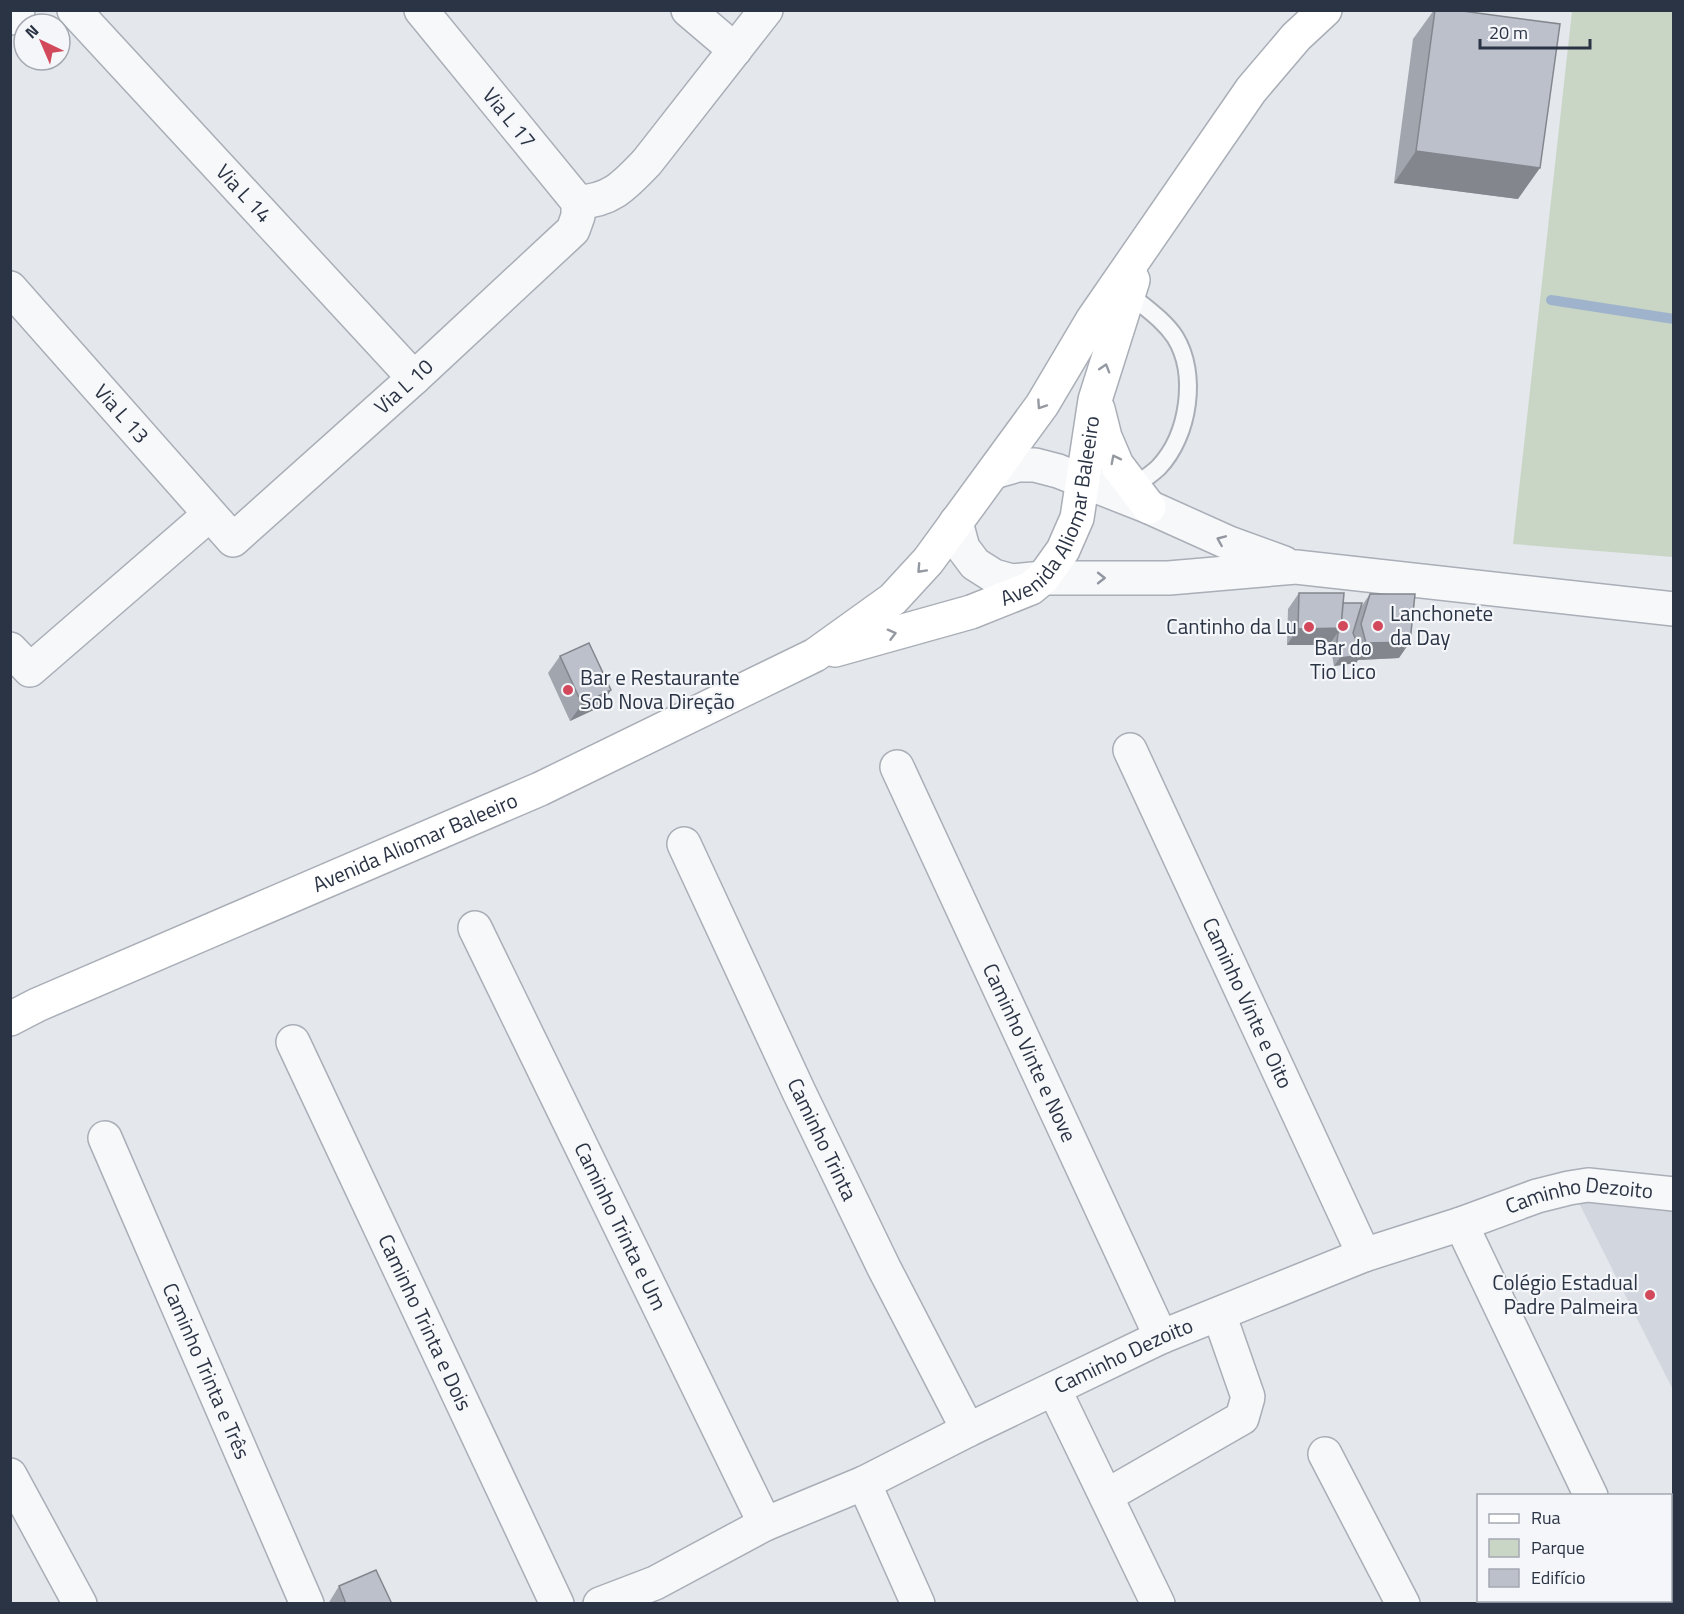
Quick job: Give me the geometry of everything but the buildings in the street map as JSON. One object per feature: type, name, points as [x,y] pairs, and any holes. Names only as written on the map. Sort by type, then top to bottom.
[{"type":"main road","name":"Avenida Aliomar Baleeiro","points":[[10,1019],[37,1005],[540,789],[815,655],[892,599],[928,561],[1042,405],[1093,319],[1251,90],[1296,38],[1325,10]]},
{"type":"main road","name":"Avenida Aliomar Baleeiro","points":[[815,655],[971,612],[1030,588],[1042,578],[1063,550],[1077,518],[1095,400],[1128,293],[1154,233]]},
{"type":"main road","points":[[1095,400],[1105,437],[1117,465],[1142,497]]},
{"type":"street","points":[[10,18],[18,10]]},
{"type":"street","name":"Via L 14","points":[[74,10],[414,378]]},
{"type":"street","name":"Via L 17","points":[[421,10],[575,216]]},
{"type":"street","points":[[688,10],[735,50]]},
{"type":"street","points":[[575,216],[629,181],[647,162],[766,10]]},
{"type":"street","name":"Via L 10","points":[[233,540],[414,378],[575,216]]},
{"type":"street","name":"Via L 13","points":[[10,288],[233,540]]},
{"type":"street","points":[[994,472],[1018,465],[1035,465],[1142,497],[1228,543],[1296,567]]},
{"type":"street","points":[[20,659],[209,515]]},
{"type":"street","points":[[956,522],[963,548],[975,564],[994,576],[1012,582],[1042,578],[1169,578],[1296,567],[1674,609]]},
{"type":"street","name":"Caminho Vinte e Oito","points":[[1130,750],[1364,1255]]},
{"type":"street","name":"Caminho Vinte e Nove","points":[[897,767],[1161,1337]]},
{"type":"street","name":"Caminho Trinta","points":[[684,844],[884,1268],[968,1430]]},
{"type":"street","name":"Caminho Trinta e Um","points":[[475,928],[765,1524]]},
{"type":"street","name":"Caminho Trinta e Dois","points":[[293,1042],[557,1604]]},
{"type":"street","name":"Caminho Trinta e Três","points":[[105,1138],[307,1604]]},
{"type":"street","name":"Caminho Dezoito","points":[[600,1604],[660,1593],[765,1524],[864,1483],[1161,1337],[1364,1255],[1461,1224],[1537,1196],[1588,1185],[1674,1194]]},
{"type":"street","points":[[1461,1224],[1590,1494]]},
{"type":"street","points":[[1106,1496],[1242,1418],[1248,1397],[1219,1314]]},
{"type":"street","points":[[1054,1389],[1158,1604]]},
{"type":"street","points":[[1325,1454],[1403,1604]]},
{"type":"street","points":[[10,1475],[80,1604]]},
{"type":"street","points":[[864,1483],[918,1604]]},
{"type":"lane","points":[[1128,293],[1162,321],[1174,336],[1183,352],[1189,398],[1185,418],[1176,441],[1142,497]]},
{"type":"shaded area","name":"Colégio Estadual Padre Palmeira","points":[[1573,1191],[1673,1200],[1673,1390]]},
{"type":"green space","points":[[1572,11],[1673,11],[1673,557],[1513,544]]},
{"type":"waterway","points":[[1551,300],[1674,319]]},
{"type":"place","name":"Bar do Tio Lico","points":[[1343,626]]},
{"type":"place","name":"Lanchonete da Day","points":[[1378,626]]},
{"type":"place","name":"Cantinho da Lu","points":[[1309,627]]},
{"type":"place","name":"Bar e Restaurante Sob Nova Direção","points":[[568,690]]},
{"type":"place","name":"Colégio Estadual Padre Palmeira","points":[[1650,1295]]}]
